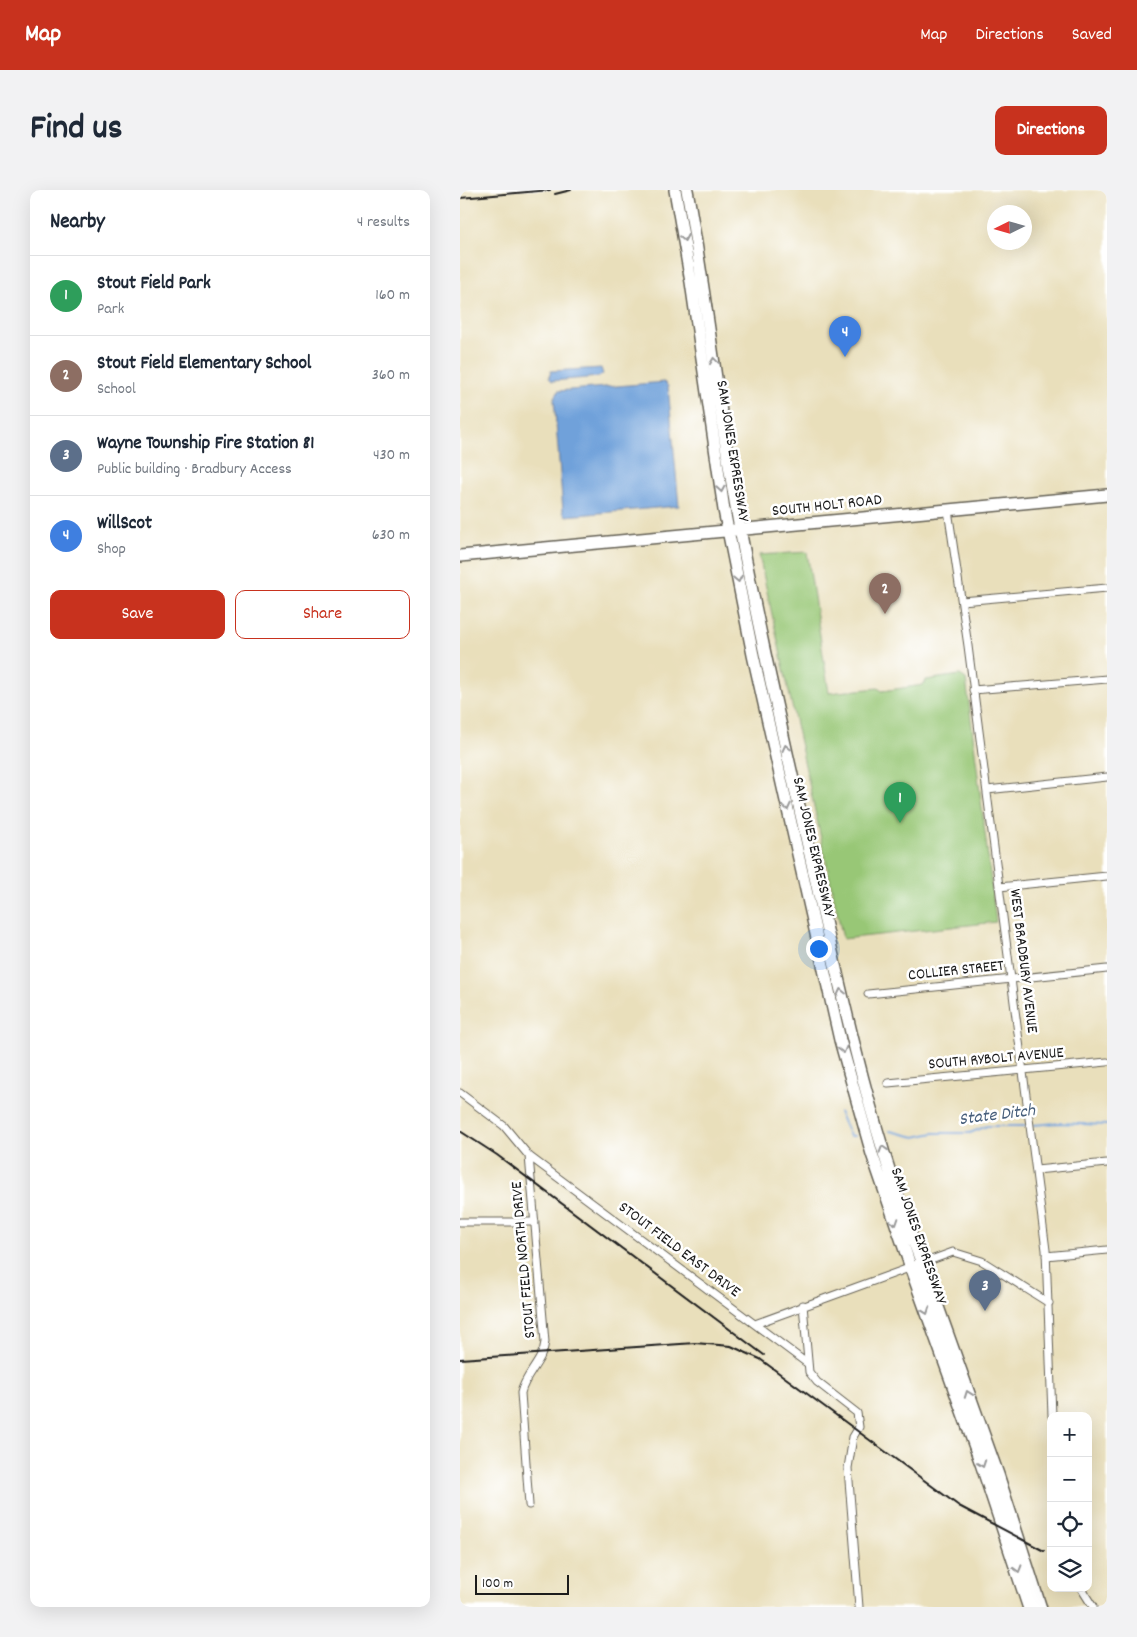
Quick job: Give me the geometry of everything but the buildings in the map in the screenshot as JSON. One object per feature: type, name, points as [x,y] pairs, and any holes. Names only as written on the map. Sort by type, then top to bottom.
[{"type":"highway","name":"SAM JONES EXPRESSWAY","points":[[915,1264],[1028,1564],[1040,1607]]},
{"type":"highway","name":"SAM JONES EXPRESSWAY","points":[[915,1264],[1029,1607]]},
{"type":"highway","points":[[1028,1564],[1047,1607]]},
{"type":"main road","name":"SAM JONES EXPRESSWAY","points":[[675,190],[691,282],[728,532],[755,664],[840,1040],[872,1154],[915,1264]]},
{"type":"main road","name":"SAM JONES EXPRESSWAY","points":[[687,190],[740,530],[758,621],[853,1041],[915,1264]]},
{"type":"main road","name":"SOUTH HOLT ROAD","points":[[460,556],[1107,495]]},
{"type":"street","name":"WEST BRADBURY AVENUE","points":[[948,510],[987,790],[1046,1256],[1052,1412]]},
{"type":"street","points":[[962,601],[1107,588]]},
{"type":"street","points":[[973,690],[1107,678]]},
{"type":"street","points":[[987,790],[1107,777]]},
{"type":"street","points":[[999,887],[1107,876]]},
{"type":"street","name":"COLLIER STREET","points":[[868,994],[1107,969]]},
{"type":"street","name":"SOUTH RYBOLT AVENUE","points":[[888,1083],[1107,1062]]},
{"type":"street","name":"STOUT FIELD EAST DRIVE","points":[[460,1093],[504,1126],[529,1156],[808,1364]]},
{"type":"street","name":"STOUT FIELD NORTH DRIVE","points":[[529,1156],[545,1342],[543,1353],[526,1379],[521,1393],[530,1505]]},
{"type":"street","points":[[1036,1170],[1107,1163]]},
{"type":"street","points":[[460,1222],[492,1224],[535,1222]]},
{"type":"street","points":[[1046,1256],[1107,1250]]},
{"type":"street","points":[[755,1324],[948,1252],[962,1253],[992,1266],[1049,1304]]},
{"type":"street","points":[[803,1305],[809,1372],[814,1379],[856,1413],[859,1422],[850,1451],[848,1468],[859,1607]]},
{"type":"street","points":[[1084,1592],[1094,1607]]},
{"type":"green space","points":[[807,552],[829,693],[878,688],[882,691],[923,685],[926,680],[960,675],[966,679],[996,922],[843,939],[759,555]]},
{"type":"water","points":[[601,368],[603,374],[599,377],[552,381],[549,378],[551,371]]},
{"type":"water","points":[[664,382],[668,386],[679,506],[566,516],[563,511],[554,399],[558,391]]},
{"type":"waterway","name":"State Ditch","points":[[839,1112],[850,1136],[855,1136]]},
{"type":"waterway","name":"State Ditch","points":[[1033,1125],[1057,1123],[1107,1125]]},
{"type":"waterway","name":"State Ditch","points":[[890,1131],[915,1137],[934,1133],[970,1133],[987,1126],[1028,1126]]},
{"type":"railway","points":[[460,198],[550,190]]},
{"type":"railway","points":[[555,194],[571,190]]},
{"type":"railway","points":[[460,1131],[497,1155],[764,1355]]},
{"type":"railway","points":[[460,1359],[695,1343],[731,1346],[760,1359],[959,1506],[1044,1551]]},
{"type":"place","name":"WillScot","points":[[845,357]]},
{"type":"place","name":"Stout Field Elementary School","points":[[885,614]]},
{"type":"place","name":"Stout Field Park","points":[[900,823]]},
{"type":"place","name":"Wayne Township Fire Station 81","points":[[985,1311]]}]
